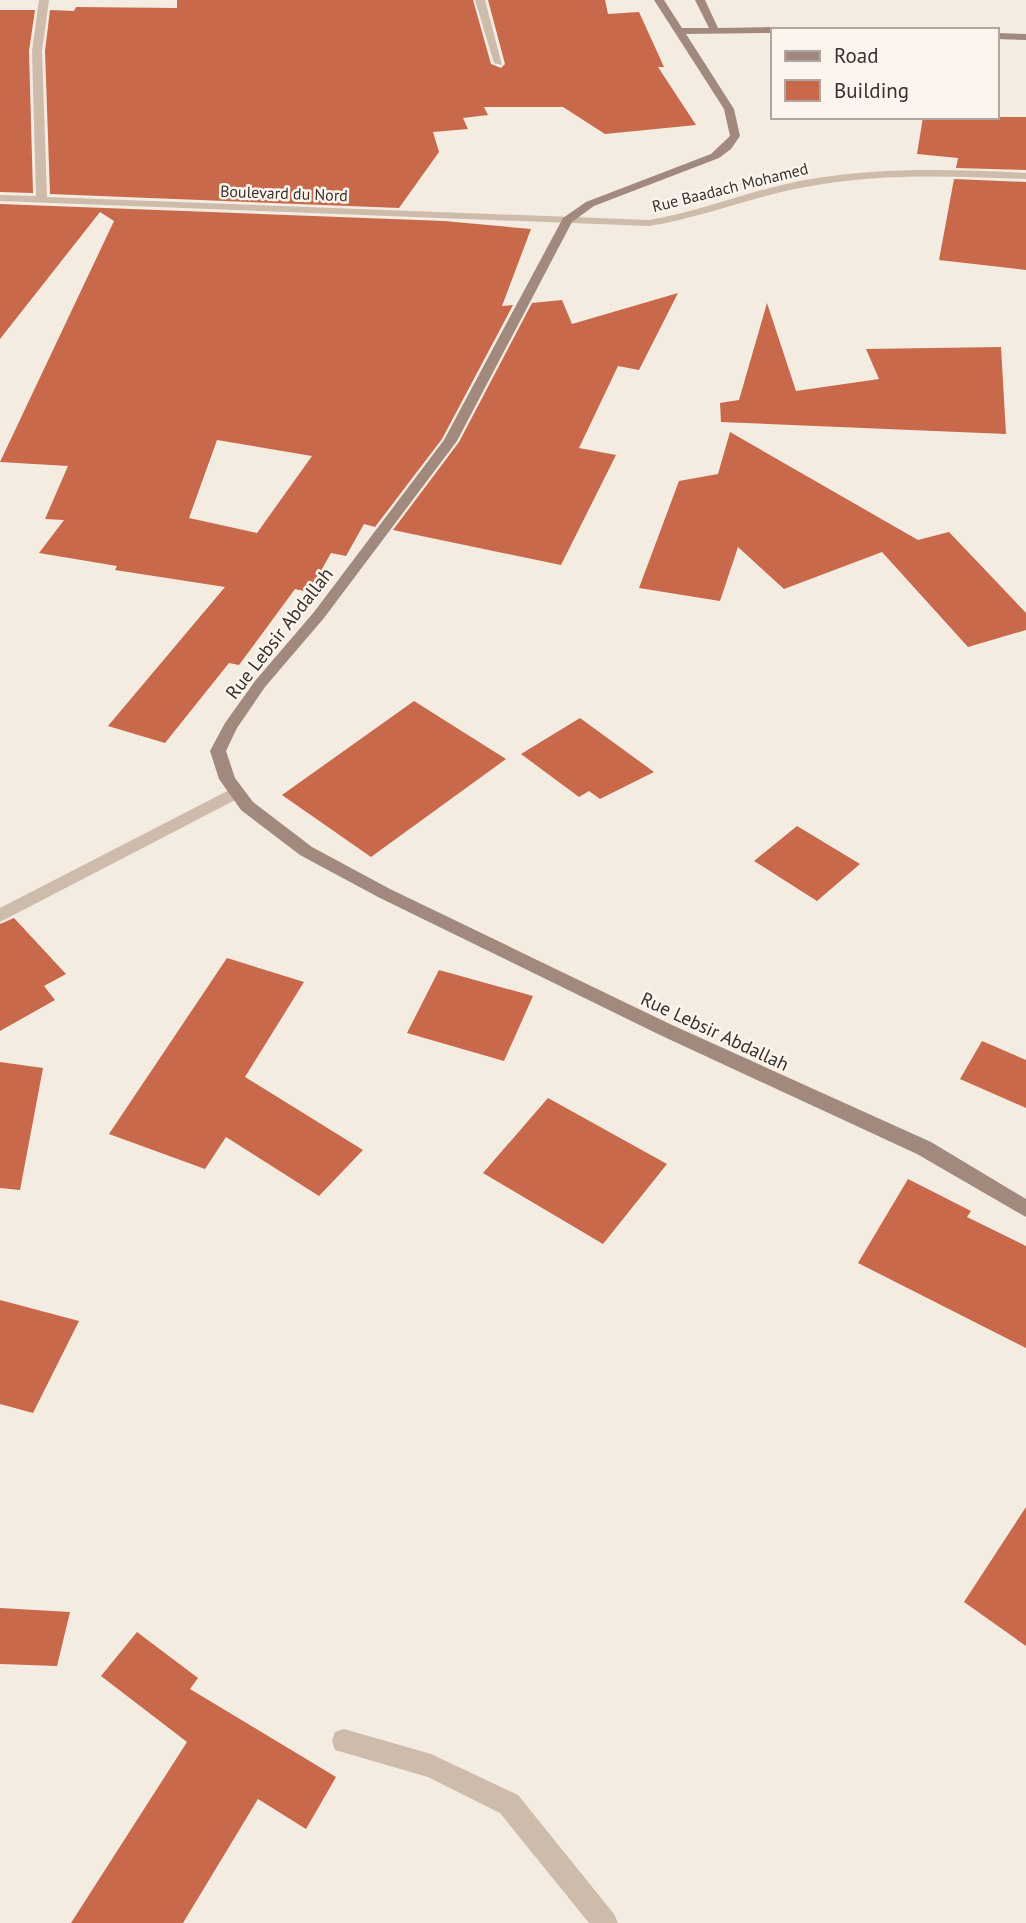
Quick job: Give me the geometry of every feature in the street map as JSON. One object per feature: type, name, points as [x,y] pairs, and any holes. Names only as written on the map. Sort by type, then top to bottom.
[{"type":"street","points":[[41,201],[37,51],[44,0]]},
{"type":"street","points":[[481,0],[499,63]]},
{"type":"street","points":[[567,220],[590,204],[715,156],[727,147],[735,136],[729,109],[659,0]]},
{"type":"street","points":[[700,0],[714,29]]},
{"type":"street","points":[[677,30],[771,30]]},
{"type":"street","points":[[998,36],[1026,37]]},
{"type":"street","name":"Rue Baadach Mohamed","points":[[567,220],[649,223],[677,219],[779,189],[854,177],[923,174],[1026,176]]},
{"type":"street","name":"Boulevard du Nord","points":[[0,198],[567,220]]},
{"type":"street","name":"Rue Lebsir Abdallah","points":[[567,220],[450,441],[319,615],[260,684],[230,727],[218,751],[227,779],[263,821],[306,851],[384,893],[666,1030],[923,1148],[1026,1209]]},
{"type":"street","points":[[0,916],[237,792]]},
{"type":"street","points":[[344,1741],[431,1766],[509,1804],[605,1923]]},
{"type":"building","points":[[177,0],[473,0],[491,64],[501,68],[505,64],[488,0],[605,0],[608,14],[639,12],[664,67],[658,67],[696,125],[605,134],[563,107],[484,107],[488,115],[463,118],[468,129],[433,132],[439,152],[399,208],[50,194],[45,51],[50,10],[74,11],[76,7],[177,8]]},
{"type":"building","points":[[0,10],[35,10],[29,51],[33,193],[0,192]]},
{"type":"building","points":[[1026,117],[1026,170],[956,168],[958,158],[917,154],[923,119]]},
{"type":"building","points":[[954,179],[1026,182],[1026,270],[939,260]]},
{"type":"building","points":[[0,204],[444,221],[531,229],[502,306],[513,305],[442,439],[375,527],[364,524],[346,556],[331,553],[309,592],[295,589],[239,665],[229,663],[165,743],[108,726],[225,587],[115,570],[117,566],[39,553],[64,520],[45,519],[68,466],[0,462],[114,221],[100,212],[0,339]],"holes":[[[217,440],[312,456],[257,533],[189,518]]]},
{"type":"building","points":[[678,293],[639,370],[618,366],[579,448],[616,455],[561,565],[393,530],[459,442],[532,303],[562,300],[572,324]]},
{"type":"building","points":[[767,303],[796,391],[879,379],[866,349],[1001,347],[1006,434],[721,422],[720,403],[739,400]]},
{"type":"building","points":[[730,432],[918,540],[949,532],[1026,613],[1026,630],[968,647],[882,552],[784,589],[738,547],[720,601],[639,588],[679,481],[718,474]]},
{"type":"building","points":[[414,701],[506,759],[371,857],[282,795]]},
{"type":"building","points":[[580,718],[654,772],[600,799],[589,791],[579,797],[521,754]]},
{"type":"building","points":[[797,826],[860,864],[817,901],[754,861]]},
{"type":"building","points":[[14,918],[66,974],[44,986],[55,1000],[0,1031],[0,924]]},
{"type":"building","points":[[227,958],[304,982],[245,1077],[363,1150],[319,1196],[226,1137],[205,1169],[109,1134]]},
{"type":"building","points":[[439,970],[533,996],[504,1061],[407,1033]]},
{"type":"building","points":[[982,1041],[1026,1060],[1026,1108],[960,1079]]},
{"type":"building","points":[[0,1062],[43,1068],[20,1190],[0,1188]]},
{"type":"building","points":[[548,1098],[667,1164],[603,1244],[483,1173]]},
{"type":"building","points":[[908,1179],[971,1211],[967,1217],[1026,1246],[1026,1348],[858,1263]]},
{"type":"building","points":[[0,1300],[79,1321],[33,1413],[0,1404]]},
{"type":"building","points":[[1026,1507],[1026,1646],[964,1602]]},
{"type":"building","points":[[0,1608],[70,1612],[57,1666],[0,1664]]},
{"type":"building","points":[[137,1632],[198,1678],[190,1689],[336,1777],[306,1829],[258,1799],[183,1923],[71,1923],[187,1742],[101,1676]]}]
